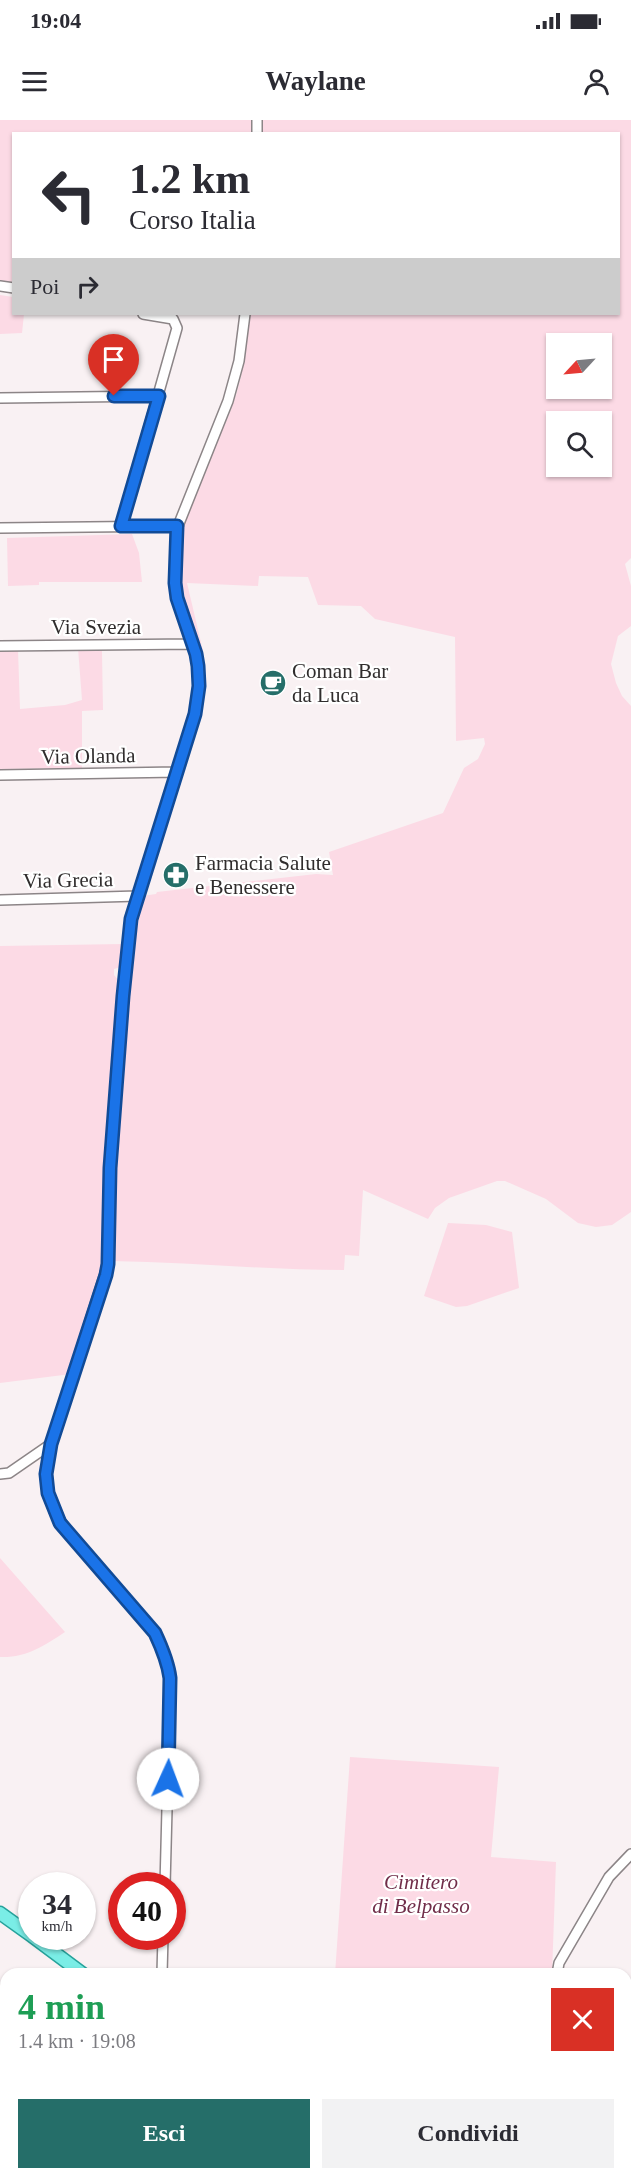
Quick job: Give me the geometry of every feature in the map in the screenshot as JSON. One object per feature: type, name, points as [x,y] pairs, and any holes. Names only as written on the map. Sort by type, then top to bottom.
[{"type":"main road","points":[[0,1913],[18,1926]]},
{"type":"main road","points":[[51,1950],[75,1968]]},
{"type":"street","points":[[121,526],[177,328],[173,319],[149,315]]},
{"type":"street","points":[[165,1872],[170,1693],[168,1665],[155,1633],[60,1523],[48,1493],[46,1474],[51,1444],[106,1275],[110,1168],[131,919],[198,700],[198,666],[177,598],[175,564],[177,526],[222,418],[234,380],[244,332],[245,315]]},
{"type":"street","points":[[0,398],[159,396]]},
{"type":"street","points":[[0,528],[177,526]]},
{"type":"street","name":"Via Svezia","points":[[0,645],[192,644]]},
{"type":"street","name":"Via Olanda","points":[[0,775],[177,772]]},
{"type":"street","name":"Via Grecia","points":[[0,900],[138,896]]},
{"type":"street","points":[[0,1474],[9,1473],[51,1444]]},
{"type":"street","points":[[558,1968],[609,1876],[631,1854]]},
{"type":"street","points":[[162,1968],[163,1950]]},
{"type":"green space","points":[[0,120],[254,120],[253,132],[12,132],[12,286],[0,283]]},
{"type":"green space","points":[[262,120],[631,120],[631,558],[625,564],[631,586],[631,626],[618,636],[611,664],[622,696],[631,706],[631,1212],[612,1225],[596,1227],[578,1223],[546,1199],[505,1181],[497,1181],[449,1198],[435,1208],[428,1219],[363,1190],[359,1256],[345,1255],[344,1270],[111,1261],[123,1045],[133,940],[142,896],[157,892],[316,874],[333,875],[329,852],[443,813],[464,768],[478,759],[485,744],[484,738],[456,741],[455,637],[375,619],[361,606],[318,605],[308,577],[259,576],[258,586],[187,583],[203,651],[201,652],[191,625],[181,584],[181,541],[188,509],[228,417],[240,379],[250,315],[620,315],[620,132],[261,132]]},
{"type":"green space","points":[[0,295],[12,297],[12,315],[24,315],[22,333],[0,334]]},
{"type":"green space","points":[[132,534],[139,553],[142,582],[39,582],[39,585],[8,586],[7,538]]},
{"type":"green space","points":[[78,648],[102,650],[103,710],[82,711],[82,768],[0,769],[0,650],[18,650],[20,709],[65,705],[82,700]]},
{"type":"green space","points":[[123,944],[121,967],[114,969],[114,975],[119,981],[103,1264],[98,1298],[71,1374],[0,1383],[0,946]]},
{"type":"green space","points":[[448,1223],[486,1225],[512,1232],[519,1288],[467,1306],[456,1307],[424,1296]]},
{"type":"green space","points":[[0,1558],[65,1632],[34,1650],[9,1657],[0,1657]]},
{"type":"green space","name":"Cimitero di Belpasso","points":[[350,1757],[499,1767],[491,1857],[556,1862],[552,1968],[335,1968]]},
{"type":"place","name":"Coman Bar da Luca","points":[[273,683]]},
{"type":"place","name":"Farmacia Salute e Benessere","points":[[176,875]]},
{"type":"route","points":[[114,396],[159,396],[121,526],[177,526],[175,583],[177,598],[196,654],[199,686],[195,714],[131,919],[110,1168],[108,1264],[59,1425],[51,1444],[46,1474],[48,1493],[60,1523],[155,1633],[163,1651],[170,1678],[168,1779]]}]
